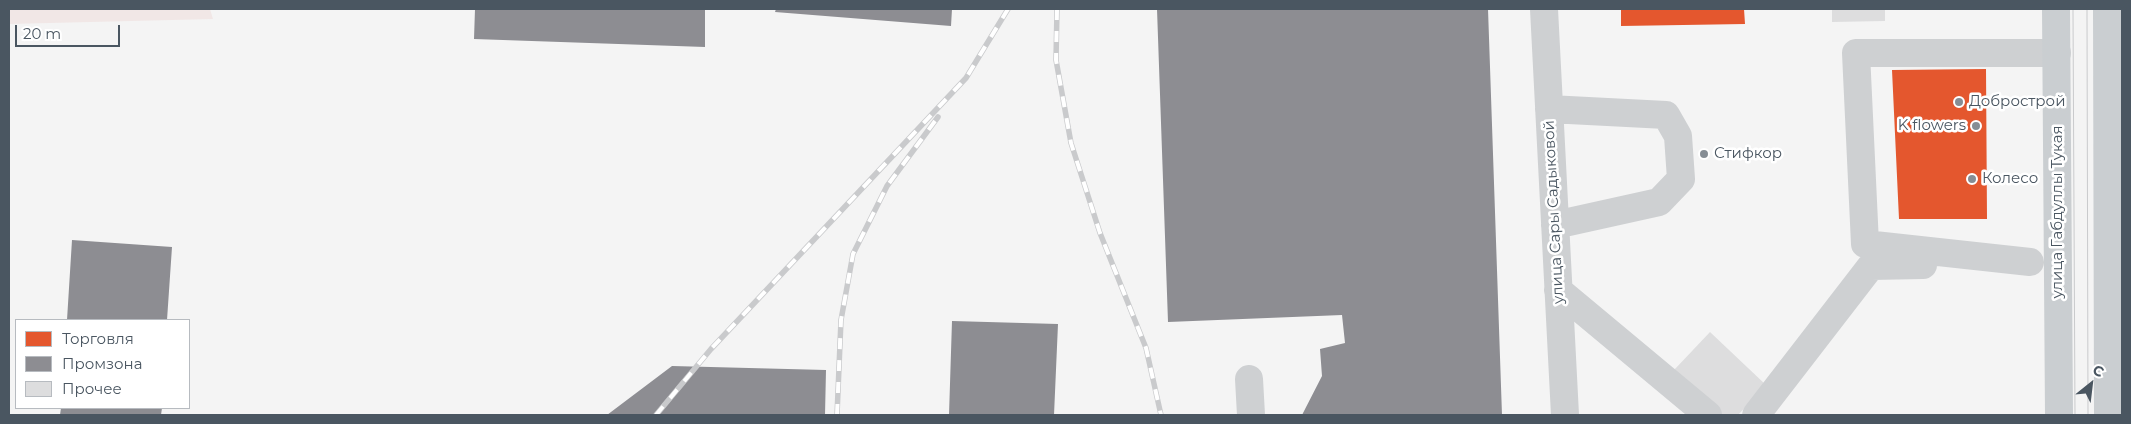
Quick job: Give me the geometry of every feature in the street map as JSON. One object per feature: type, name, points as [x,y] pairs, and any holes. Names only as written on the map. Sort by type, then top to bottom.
[{"type":"main road","name":"улица Габдуллы Тукая","points":[[2056,9],[2059,415]]},
{"type":"main road","points":[[2107,9],[2108,415]]},
{"type":"street","name":"улица Сары Садыковой","points":[[1544,9],[1565,415]]},
{"type":"street","points":[[2030,262],[1865,244],[1856,53],[2057,54]]},
{"type":"street","points":[[1549,109],[1666,115],[1678,136],[1681,179],[1659,202],[1555,225]]},
{"type":"street","points":[[1756,415],[1871,266],[2058,262]]},
{"type":"street","points":[[1558,290],[1708,415]]},
{"type":"street","points":[[1249,379],[1250,415]]},
{"type":"shaded area","points":[[9,9],[210,9],[213,19],[9,24]]},
{"type":"building: Торговля","points":[[1621,9],[1744,9],[1745,24],[1621,26]]},
{"type":"building: Торговля","points":[[1986,69],[1987,219],[1899,219],[1892,70]]},
{"type":"building: Промзона","points":[[475,9],[705,9],[705,47],[474,39]]},
{"type":"building: Промзона","points":[[776,9],[952,9],[951,26],[775,12]]},
{"type":"building: Промзона","points":[[1157,9],[1488,9],[1502,415],[1302,415],[1322,376],[1320,349],[1345,343],[1342,315],[1168,322]]},
{"type":"building: Промзона","points":[[72,240],[172,247],[167,319],[67,319]]},
{"type":"building: Промзона","points":[[952,321],[1058,324],[1054,415],[949,415]]},
{"type":"building: Промзона","points":[[672,366],[826,370],[825,415],[607,415]]},
{"type":"building: Промзона","points":[[61,409],[162,409],[161,415],[60,415]]},
{"type":"building: Прочее","points":[[1832,9],[1885,9],[1885,21],[1832,22]]},
{"type":"building: Прочее","points":[[1710,332],[1766,385],[1738,415],[1687,415],[1657,388]]},
{"type":"tram line","points":[[2073,9],[2075,415]]},
{"type":"tram line","points":[[2087,9],[2088,415]]},
{"type":"railway","points":[[656,415],[711,349],[966,78],[1008,9]]},
{"type":"railway","points":[[1057,9],[1056,60],[1071,143],[1100,233],[1146,348],[1161,415]]},
{"type":"railway","points":[[837,415],[841,320],[853,254],[887,186],[938,117]]},
{"type":"place","name":"Добрострой","points":[[1959,102]]},
{"type":"place","name":"K flowers","points":[[1976,126]]},
{"type":"place","name":"Стифкор","points":[[1704,154]]},
{"type":"place","name":"Колесо","points":[[1972,179]]}]
